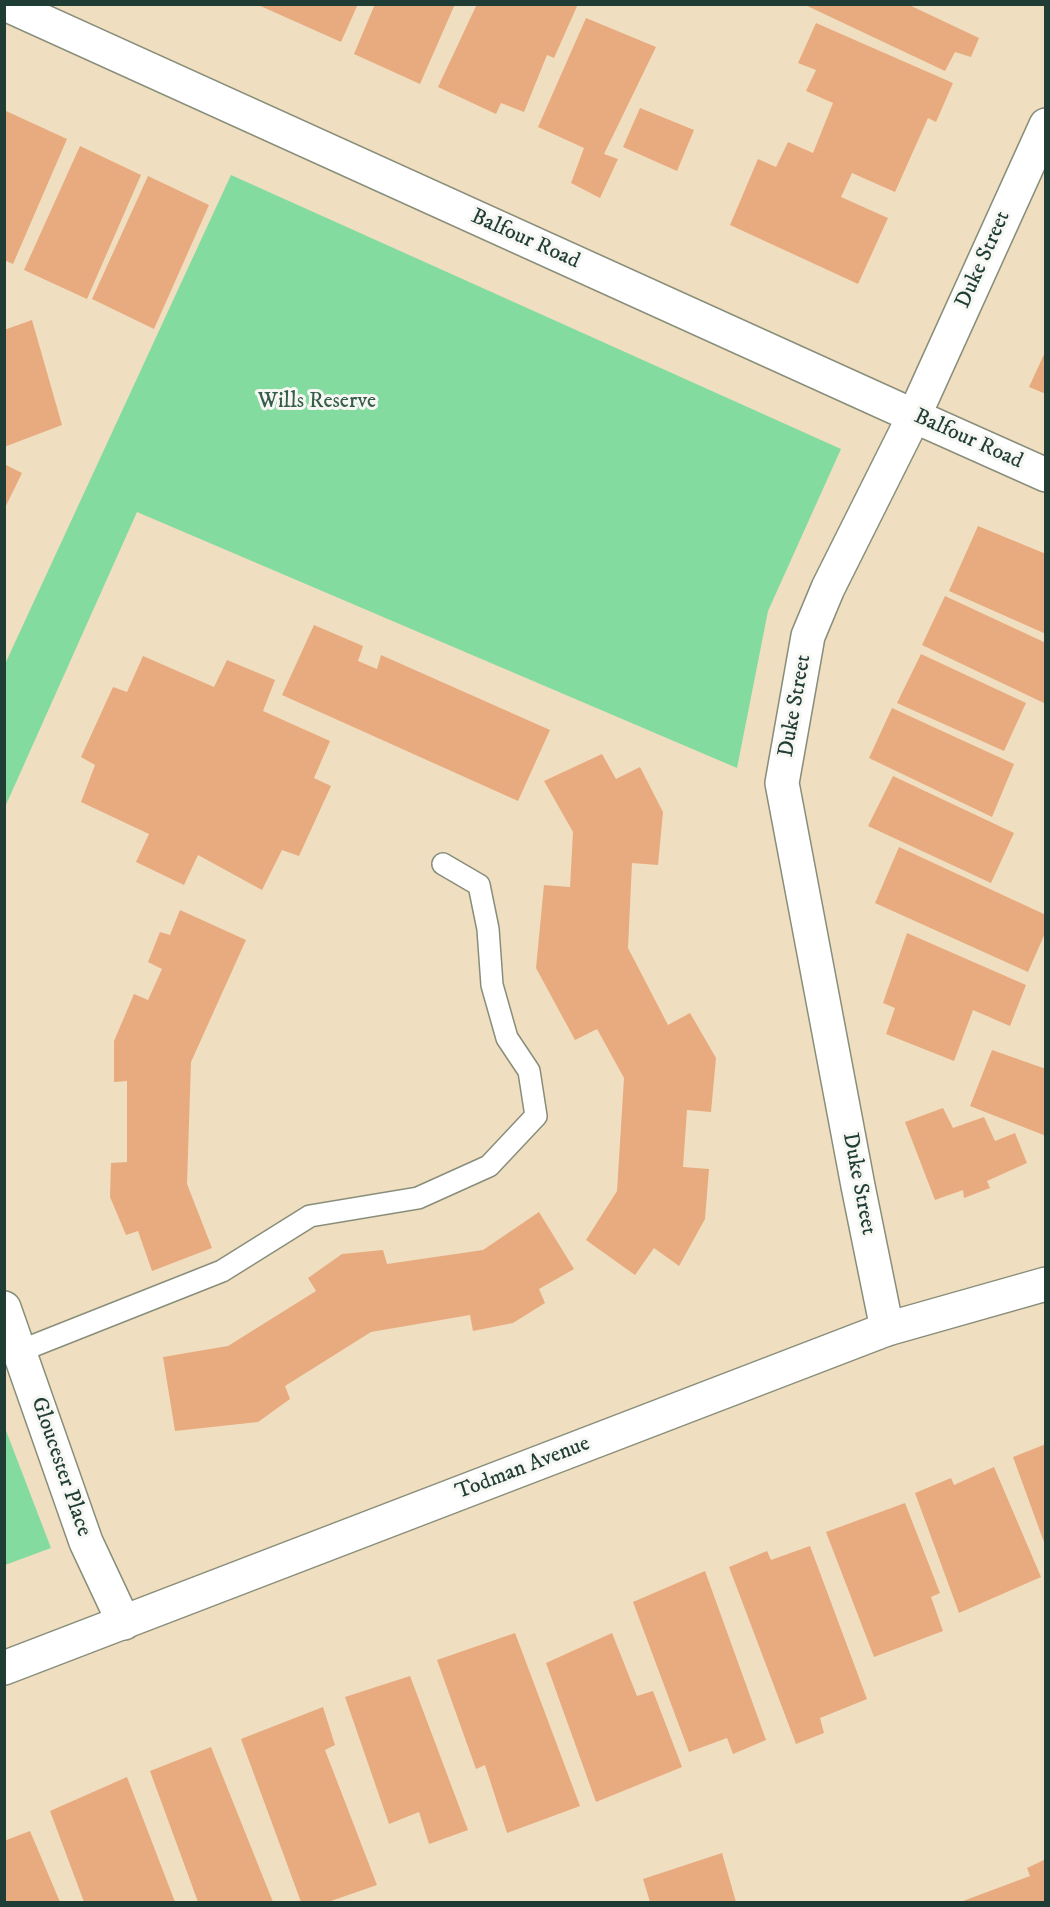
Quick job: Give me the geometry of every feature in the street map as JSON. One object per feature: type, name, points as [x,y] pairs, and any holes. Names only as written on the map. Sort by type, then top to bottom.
[{"type":"street","name":"Balfour Road","points":[[4,4],[1046,475]]},
{"type":"street","name":"Duke Street","points":[[887,1329],[782,783],[808,636],[828,588],[914,416],[1046,125]]},
{"type":"street","name":"Todman Avenue","points":[[4,1668],[887,1329],[1046,1284]]},
{"type":"street","name":"Gloucester Place","points":[[4,1308],[86,1542],[124,1623]]},
{"type":"lane","points":[[20,1351],[222,1271],[310,1216],[418,1198],[489,1166],[536,1116],[529,1071],[507,1038],[492,985],[488,929],[479,885],[443,864]]},
{"type":"green space","name":"Wills Reserve","points":[[231,175],[841,449],[768,611],[737,768],[137,512],[5,807],[5,664]]},
{"type":"green space","points":[[5,1428],[51,1548],[4,1565]]},
{"type":"building","points":[[256,4],[358,4],[341,42]]},
{"type":"building","points":[[375,4],[455,4],[420,84],[354,54]]},
{"type":"building","points":[[477,4],[578,4],[554,58],[547,55],[524,112],[501,103],[496,114],[438,87]]},
{"type":"building","points":[[803,4],[907,4],[979,38],[971,57],[955,52],[945,71]]},
{"type":"building","points":[[586,18],[656,47],[604,154],[618,159],[600,198],[571,183],[584,148],[538,127]]},
{"type":"building","points":[[816,23],[953,83],[936,122],[928,118],[895,192],[852,173],[841,197],[888,218],[858,284],[730,225],[758,159],[776,167],[788,142],[813,153],[833,103],[806,91],[816,70],[798,63]]},
{"type":"building","points":[[640,108],[694,130],[677,171],[623,147]]},
{"type":"building","points":[[6,111],[67,139],[13,264],[4,260],[4,114]]},
{"type":"building","points":[[80,146],[141,175],[87,299],[24,270]]},
{"type":"building","points":[[148,176],[209,205],[154,329],[92,299]]},
{"type":"building","points":[[32,320],[62,425],[4,447],[4,330]]},
{"type":"building","points":[[1046,350],[1046,394],[1029,387]]},
{"type":"building","points":[[4,464],[22,473],[4,510]]},
{"type":"building","points":[[978,526],[1046,554],[1046,634],[949,591]]},
{"type":"building","points":[[945,596],[1046,643],[1046,704],[922,645]]},
{"type":"building","points":[[314,625],[363,646],[358,661],[377,669],[381,655],[550,730],[518,801],[282,695]]},
{"type":"building","points":[[921,654],[1026,703],[1004,751],[897,703]]},
{"type":"building","points":[[143,656],[214,687],[227,660],[275,680],[263,711],[330,741],[314,778],[331,786],[299,856],[282,850],[262,890],[198,855],[184,885],[136,862],[149,834],[81,802],[95,765],[81,757],[113,687],[127,692]]},
{"type":"building","points":[[892,708],[1014,764],[992,817],[869,758]]},
{"type":"building","points":[[602,754],[616,779],[640,767],[663,812],[658,865],[632,863],[628,948],[668,1025],[690,1013],[716,1058],[711,1112],[687,1110],[683,1167],[709,1169],[705,1219],[679,1266],[654,1248],[635,1275],[586,1240],[617,1191],[624,1078],[597,1029],[575,1040],[536,968],[544,885],[570,887],[573,832],[544,781]]},
{"type":"building","points":[[893,776],[1014,833],[991,883],[868,826]]},
{"type":"building","points":[[899,847],[1046,915],[1046,931],[1028,972],[875,903]]},
{"type":"building","points":[[180,910],[246,940],[191,1062],[187,1184],[212,1248],[152,1271],[138,1231],[126,1235],[110,1197],[111,1163],[127,1162],[127,1081],[114,1082],[114,1041],[134,994],[148,1000],[162,969],[148,962],[160,932],[170,935]]},
{"type":"building","points":[[907,933],[1026,985],[1010,1026],[973,1010],[954,1061],[886,1034],[895,1008],[883,1003]]},
{"type":"building","points":[[992,1050],[1046,1069],[1046,1136],[970,1106]]},
{"type":"building","points":[[943,1108],[953,1128],[984,1117],[995,1141],[1015,1133],[1027,1163],[987,1181],[990,1188],[964,1198],[963,1190],[935,1200],[905,1122]]},
{"type":"building","points":[[539,1212],[574,1269],[539,1289],[545,1303],[513,1323],[473,1331],[470,1315],[371,1332],[285,1386],[290,1399],[258,1422],[175,1431],[163,1357],[228,1346],[316,1291],[308,1278],[342,1254],[383,1250],[387,1264],[483,1250]]},
{"type":"building","points":[[1046,1444],[1046,1545],[1045,1545],[1013,1457]]},
{"type":"building","points":[[994,1467],[1041,1577],[959,1613],[915,1493],[951,1478],[954,1485]]},
{"type":"building","points":[[905,1503],[940,1593],[931,1597],[943,1631],[874,1657],[826,1532]]},
{"type":"building","points":[[810,1546],[867,1699],[820,1718],[824,1733],[796,1744],[729,1567],[767,1551],[771,1560]]},
{"type":"building","points":[[705,1571],[766,1740],[733,1754],[727,1738],[689,1752],[633,1602]]},
{"type":"building","points":[[515,1633],[580,1806],[507,1833],[485,1765],[476,1769],[437,1660]]},
{"type":"building","points":[[612,1633],[637,1696],[653,1691],[682,1767],[596,1802],[546,1663]]},
{"type":"building","points":[[410,1676],[468,1830],[429,1844],[419,1812],[389,1824],[345,1697]]},
{"type":"building","points":[[323,1707],[335,1745],[325,1750],[377,1885],[328,1902],[301,1902],[241,1739]]},
{"type":"building","points":[[211,1747],[273,1902],[198,1902],[150,1771]]},
{"type":"building","points":[[127,1777],[175,1902],[84,1902],[50,1811]]},
{"type":"building","points":[[30,1831],[60,1902],[4,1902],[4,1841]]},
{"type":"building","points":[[722,1853],[736,1902],[650,1902],[643,1879]]},
{"type":"building","points":[[1046,1859],[1046,1902],[963,1901],[1030,1876],[1027,1868]]}]
